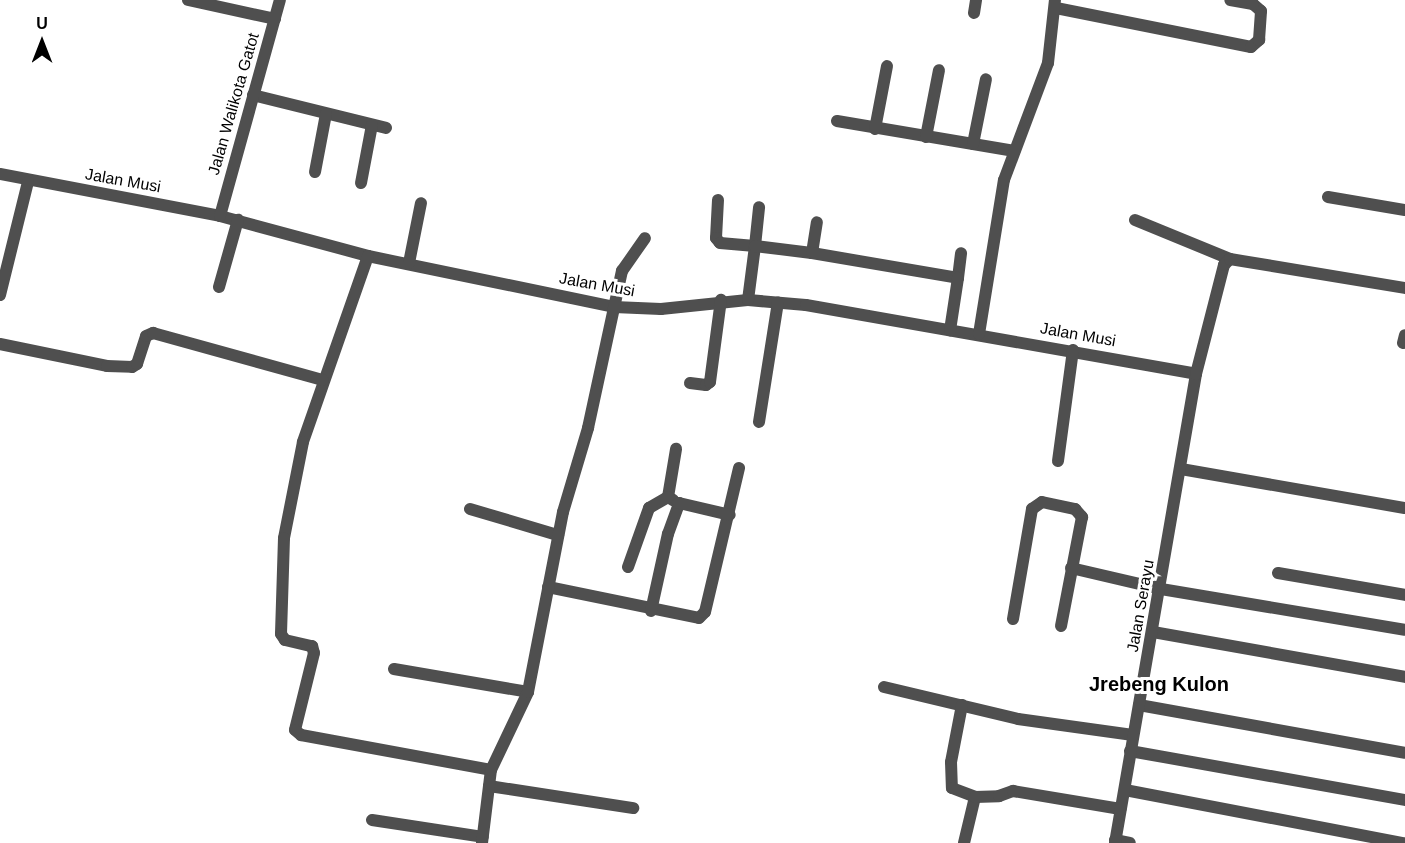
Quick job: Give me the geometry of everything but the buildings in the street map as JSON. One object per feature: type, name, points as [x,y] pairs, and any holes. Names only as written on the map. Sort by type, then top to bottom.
[{"type":"street","points":[[188,0],[275,19]]},
{"type":"street","name":"Jalan Walikota Gatot","points":[[220,216],[280,0]]},
{"type":"street","points":[[979,334],[1004,180],[1048,63],[1056,4],[1251,48],[1259,40],[1261,11],[1253,4],[1230,0]]},
{"type":"street","points":[[875,129],[887,66]]},
{"type":"street","points":[[926,137],[939,70]]},
{"type":"street","points":[[973,144],[986,79]]},
{"type":"street","points":[[253,95],[386,128]]},
{"type":"street","points":[[315,172],[326,114]]},
{"type":"street","points":[[837,121],[1014,151]]},
{"type":"street","points":[[361,183],[372,125]]},
{"type":"street","name":"Jalan Musi","points":[[0,174],[28,182],[220,216],[368,256],[614,308],[661,309],[721,300],[778,302],[1073,350],[1196,374]]},
{"type":"street","points":[[0,295],[28,182]]},
{"type":"street","points":[[1328,197],[1405,210]]},
{"type":"street","points":[[718,200],[717,241],[812,253],[958,278]]},
{"type":"street","points":[[409,263],[421,203]]},
{"type":"street","points":[[748,300],[759,207]]},
{"type":"street","points":[[219,287],[238,220]]},
{"type":"street","points":[[1135,220],[1230,259],[1405,288]]},
{"type":"street","points":[[812,253],[817,222]]},
{"type":"street","points":[[372,820],[483,840],[491,770],[528,692],[558,535],[588,428],[622,271],[645,238]]},
{"type":"street","points":[[950,330],[961,253]]},
{"type":"street","points":[[368,256],[303,442],[282,554],[282,637],[312,646],[314,653],[295,730],[301,735],[491,770]]},
{"type":"street","name":"Jalan Serayu","points":[[1115,842],[1161,589],[1196,374],[1220,274],[1230,259]]},
{"type":"street","points":[[690,384],[706,385],[710,382],[721,300]]},
{"type":"street","points":[[759,422],[778,302]]},
{"type":"street","points":[[0,344],[107,366],[132,367],[137,364],[146,336],[153,333],[323,380]]},
{"type":"street","points":[[1058,461],[1073,350]]},
{"type":"street","points":[[668,497],[676,449]]},
{"type":"street","points":[[548,587],[689,619],[699,618],[705,612],[740,468]]},
{"type":"street","points":[[1181,469],[1405,508]]},
{"type":"street","points":[[668,497],[680,503],[730,515]]},
{"type":"street","points":[[628,567],[649,508],[668,497]]},
{"type":"street","points":[[1012,619],[1032,509],[1038,502],[1075,509],[1082,517],[1060,626]]},
{"type":"street","points":[[651,611],[668,534],[680,503]]},
{"type":"street","points":[[470,509],[558,535]]},
{"type":"street","points":[[1071,568],[1161,589],[1405,630]]},
{"type":"street","points":[[1278,573],[1405,595]]},
{"type":"street","points":[[1153,632],[1405,677]]},
{"type":"street","points":[[394,669],[528,692]]},
{"type":"street","points":[[884,687],[1018,719],[1133,735]]},
{"type":"street","points":[[962,705],[951,762],[952,788],[975,796],[999,796],[1013,791],[1121,809]]},
{"type":"street","points":[[1139,705],[1405,753]]},
{"type":"street","points":[[1130,751],[1405,800]]},
{"type":"street","points":[[489,786],[633,808]]},
{"type":"street","points":[[1125,789],[1403,843]]},
{"type":"street","points":[[964,843],[975,796]]},
{"type":"street","points":[[1115,842],[1130,843]]},
{"type":"district","name":"Jrebeng Kulon","points":[[1159,684]]}]
